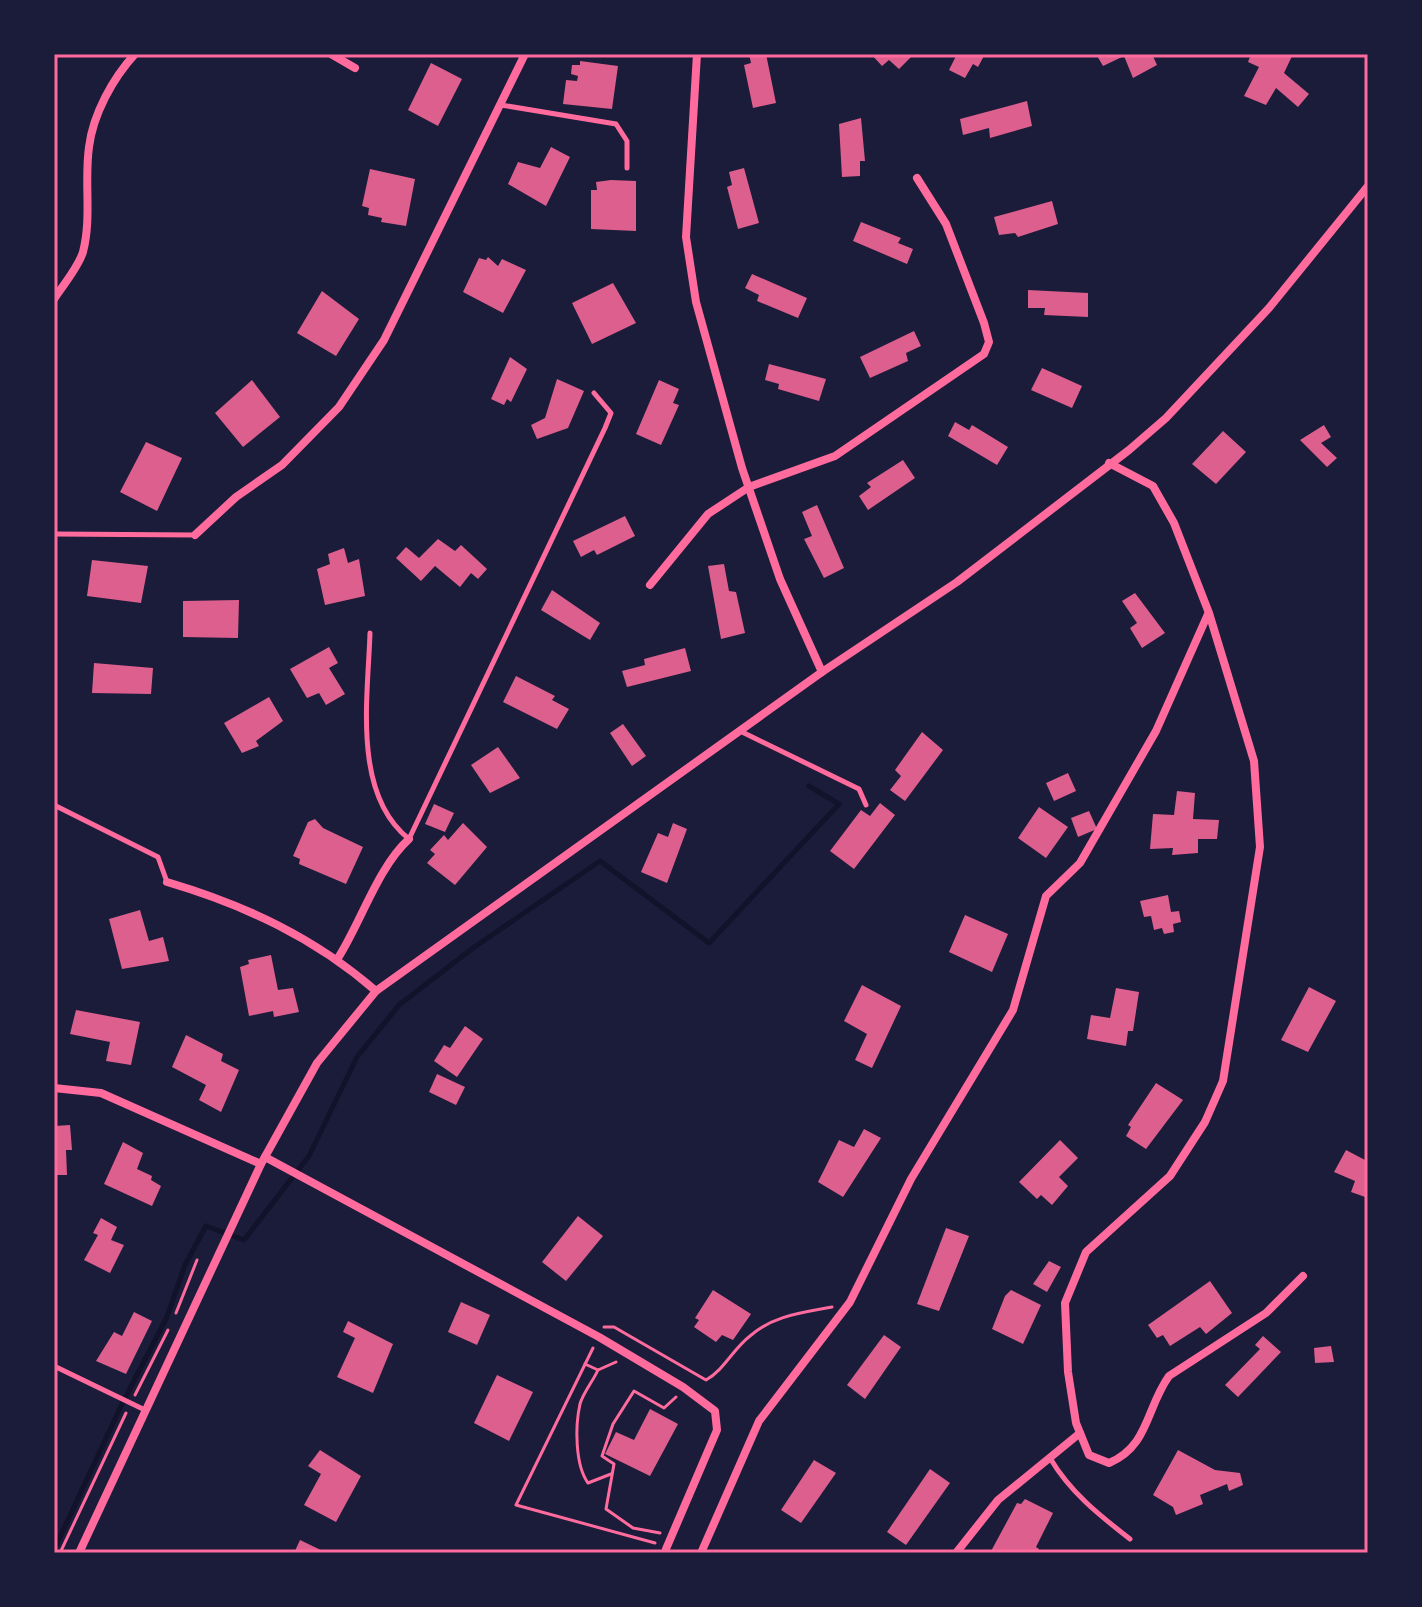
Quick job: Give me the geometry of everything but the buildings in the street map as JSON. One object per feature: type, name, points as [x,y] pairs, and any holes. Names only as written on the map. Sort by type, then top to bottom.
[{"type":"street","points":[[54,299],[82,256],[89,223],[89,147],[97,117],[120,70],[135,54]]},
{"type":"street","points":[[331,54],[355,68]]},
{"type":"street","points":[[195,535],[236,497],[282,465],[339,407],[384,340],[525,54]]},
{"type":"street","points":[[697,54],[686,237],[696,302],[749,487],[780,579],[822,672]]},
{"type":"street","points":[[650,585],[708,514],[749,487],[835,456],[984,354],[989,342],[957,252],[946,224],[917,178]]},
{"type":"street","points":[[79,1553],[263,1160],[317,1063],[376,991],[822,672],[957,582],[1166,418],[1269,308],[1368,186]]},
{"type":"street","points":[[1109,463],[1153,486],[1174,523],[1209,613],[1254,761],[1259,788],[1260,847],[1223,1081],[1205,1122],[1170,1176],[1086,1252],[1065,1303],[1068,1372],[1080,1433],[1089,1455],[1109,1463],[1127,1456],[1137,1445],[1159,1390],[1169,1376],[1266,1313],[1303,1276]]},
{"type":"street","points":[[701,1553],[759,1421],[850,1302],[911,1179],[1013,1010],[1046,896],[1080,863],[1088,850],[1156,731],[1209,613]]},
{"type":"street","points":[[338,958],[359,925],[395,852],[409,839]]},
{"type":"street","points":[[167,882],[230,902],[338,958],[376,991]]},
{"type":"street","points":[[54,1088],[101,1093],[263,1160],[599,1337],[683,1387],[715,1411],[719,1420],[665,1546]]},
{"type":"street","points":[[956,1553],[998,1500],[1080,1433]]},
{"type":"lane","points":[[500,105],[616,124],[627,141],[627,168]]},
{"type":"lane","points":[[370,633],[367,710],[373,780],[393,827],[409,839],[611,413],[594,393]]},
{"type":"lane","points":[[54,534],[195,535]]},
{"type":"lane","points":[[739,731],[859,789],[866,805]]},
{"type":"lane","points":[[54,805],[158,857],[167,882]]},
{"type":"lane","points":[[54,1366],[146,1410]]},
{"type":"lane","points":[[1050,1458],[1063,1479],[1080,1497],[1130,1539]]},
{"type":"path","points":[[665,1546],[516,1505],[605,1325],[614,1327],[706,1380],[718,1373],[750,1335],[770,1322],[790,1314],[850,1302]]},
{"type":"path","points":[[611,1474],[588,1483],[581,1474],[578,1448],[580,1403],[598,1370],[616,1362],[629,1369]]},
{"type":"path","points":[[585,1364],[598,1370]]},
{"type":"path","points":[[668,1533],[633,1528],[606,1509],[614,1464],[602,1456],[604,1445],[634,1391],[664,1408],[683,1387]]},
{"type":"path","points":[[668,1397],[674,1399]]},
{"type":"waterway","points":[[54,1550],[121,1406],[167,1317],[185,1265],[206,1226],[244,1240],[309,1156],[357,1057],[399,1005],[473,948],[600,861],[709,943],[839,804],[809,786]]}]
